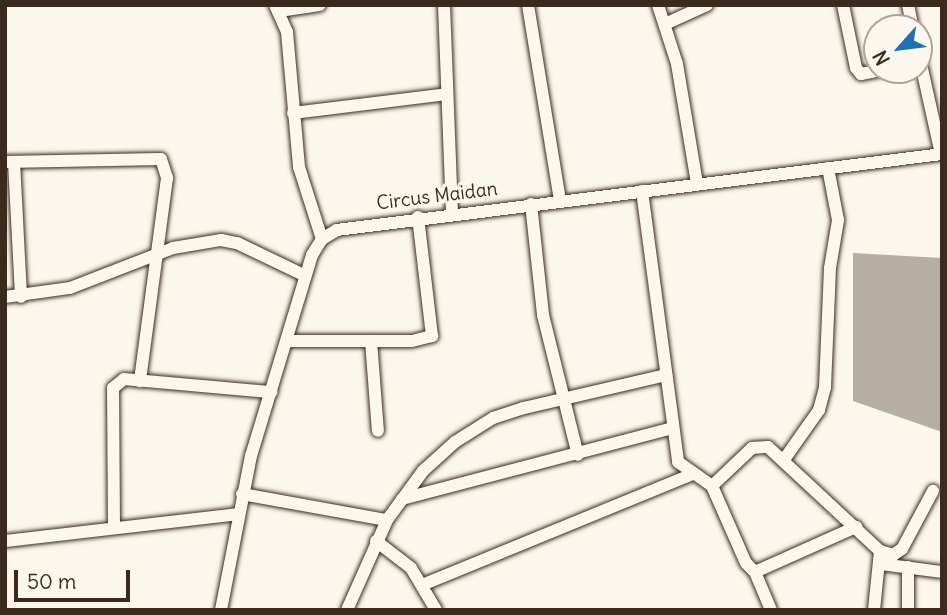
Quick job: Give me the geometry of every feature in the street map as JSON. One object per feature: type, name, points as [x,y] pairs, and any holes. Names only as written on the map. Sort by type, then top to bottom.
[{"type":"street","points":[[221,610],[242,494],[306,276],[322,239],[299,167],[287,32],[277,8],[320,5]]},
{"type":"street","points":[[444,5],[452,213]]},
{"type":"street","points":[[528,5],[561,200]]},
{"type":"street","points":[[657,5],[665,24],[683,94],[697,184]]},
{"type":"street","points":[[665,24],[707,5]]},
{"type":"street","points":[[843,5],[856,68],[863,74]]},
{"type":"street","points":[[925,84],[941,154]]},
{"type":"street","points":[[293,113],[447,94]]},
{"type":"street","name":"Circus Maidan","points":[[322,239],[353,225],[941,154]]},
{"type":"street","points":[[22,297],[10,162],[161,159],[167,178],[140,381]]},
{"type":"street","points":[[783,461],[819,410],[825,387],[830,268],[838,220],[828,168]]},
{"type":"street","points":[[642,191],[678,461],[692,474],[712,486],[771,610]]},
{"type":"street","points":[[531,204],[543,315],[578,455]]},
{"type":"street","points":[[287,341],[371,341],[432,336],[418,217]]},
{"type":"street","points":[[5,297],[22,297],[70,288],[196,242],[221,240],[237,243],[306,276]]},
{"type":"street","points":[[371,341],[378,431]]},
{"type":"street","points":[[347,610],[387,520],[423,471],[475,428],[564,397],[666,375]]},
{"type":"street","points":[[114,526],[113,388],[124,379],[271,392]]},
{"type":"street","points":[[402,499],[578,455],[672,428]]},
{"type":"street","points":[[712,486],[758,444],[763,443],[856,527],[880,557],[908,567],[942,572]]},
{"type":"street","points":[[422,585],[692,474]]},
{"type":"street","points":[[880,557],[892,555],[902,549],[933,491]]},
{"type":"street","points":[[242,494],[387,520]]},
{"type":"street","points":[[5,541],[114,526],[237,514]]},
{"type":"street","points":[[755,572],[856,527]]},
{"type":"street","points":[[376,541],[411,568],[436,610]]},
{"type":"street","points":[[874,610],[880,557]]},
{"type":"street","points":[[908,567],[908,610]]},
{"type":"shaded area","points":[[853,253],[942,258],[942,432],[853,401]]}]
